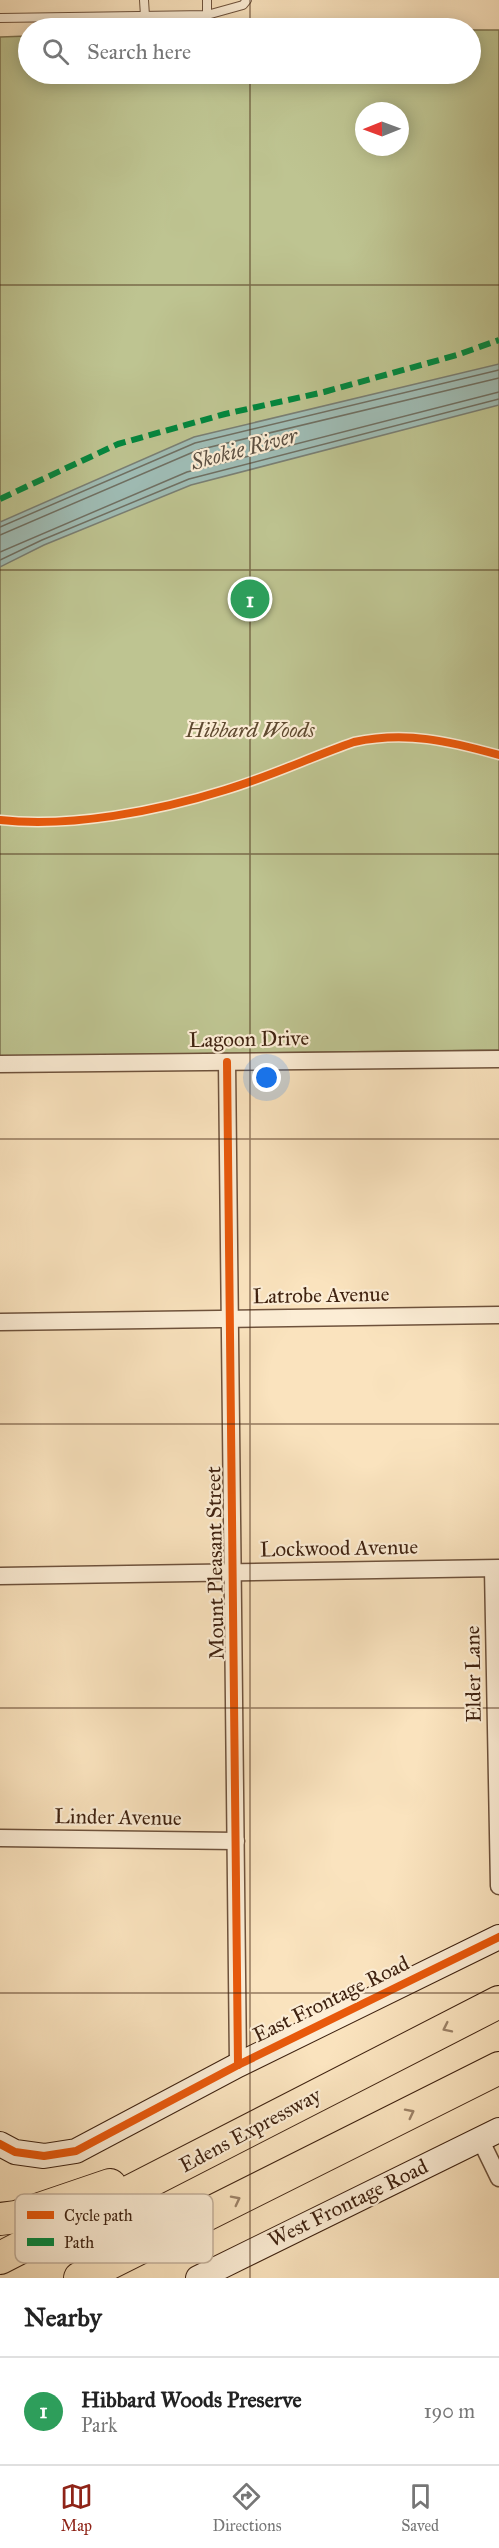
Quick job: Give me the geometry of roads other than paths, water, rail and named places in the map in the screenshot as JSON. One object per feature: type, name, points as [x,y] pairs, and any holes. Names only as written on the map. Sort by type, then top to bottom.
[{"type":"highway","name":"Edens Expressway","points":[[127,2194],[499,2002]]},
{"type":"highway","points":[[213,2212],[499,2068]]},
{"type":"highway","points":[[87,2194],[196,2159]]},
{"type":"highway","points":[[0,2219],[15,2217]]},
{"type":"highway","name":"Edens Expressway","points":[[0,2258],[15,2250]]},
{"type":"highway","points":[[80,2278],[111,2263]]},
{"type":"highway","points":[[96,2278],[117,2263]]},
{"type":"street","name":"Lagoon Drive","points":[[0,1064],[499,1059]]},
{"type":"street","name":"Mount Pleasant Street","points":[[227,1062],[238,2065]]},
{"type":"street","name":"Latrobe Avenue","points":[[0,1322],[499,1315]]},
{"type":"street","name":"Lockwood Avenue","points":[[0,1576],[496,1568]]},
{"type":"street","name":"Elder Lane","points":[[496,1568],[499,1886]]},
{"type":"street","name":"Linder Avenue","points":[[0,1838],[236,1841]]},
{"type":"street","name":"East Frontage Road","points":[[7,2148],[44,2156],[76,2151],[238,2065],[499,1937]]},
{"type":"street","points":[[490,2134],[499,2178]]},
{"type":"street","name":"West Frontage Road","points":[[198,2278],[490,2134]]},
{"type":"lane","points":[[144,0],[145,16]]},
{"type":"lane","points":[[207,0],[207,15]]},
{"type":"lane","points":[[0,18],[207,15],[243,5],[247,0]]},
{"type":"water","name":"Skokie River","points":[[499,364],[499,405],[191,485],[44,545],[0,567],[0,522],[194,437]]},
{"type":"place","name":"Hibbard Woods Preserve","points":[[250,599]]},
{"type":"park label","name":"Hibbard Woods","points":[[250,730]]}]
